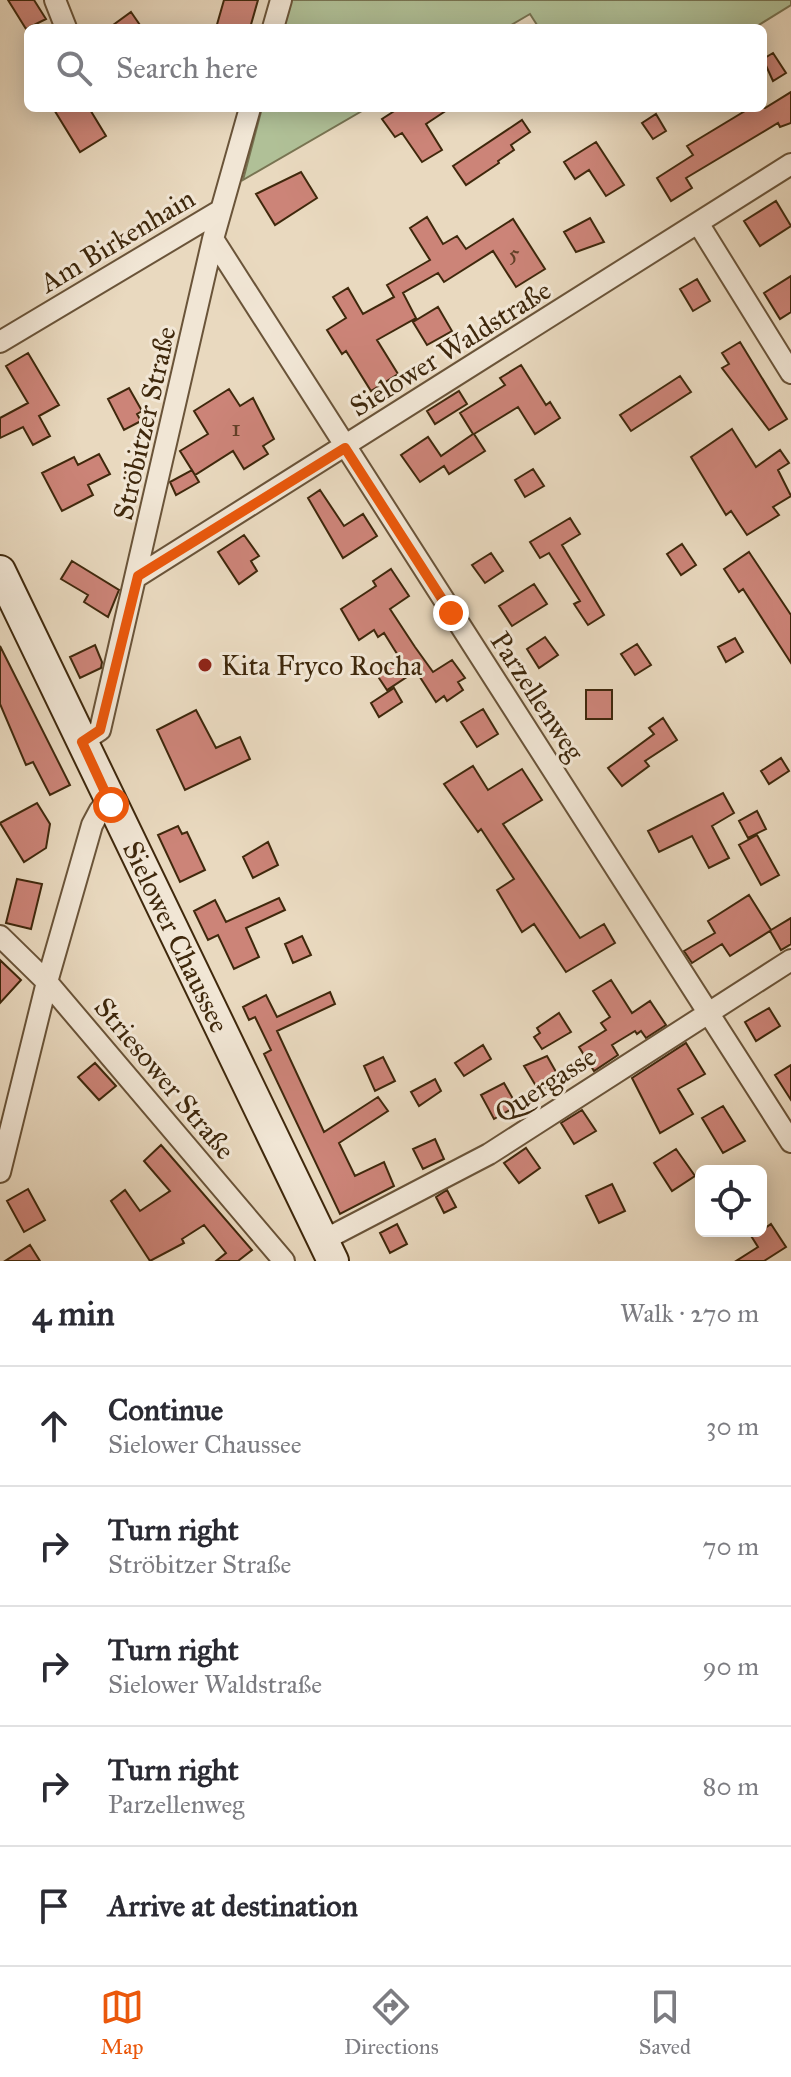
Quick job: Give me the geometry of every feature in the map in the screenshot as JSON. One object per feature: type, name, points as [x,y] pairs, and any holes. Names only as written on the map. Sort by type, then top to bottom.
[{"type":"main road","name":"Sielower Chaussee","points":[[0,571],[327,1251]]},
{"type":"street","points":[[55,0],[64,24]]},
{"type":"street","points":[[274,24],[281,0]]},
{"type":"street","name":"Ströbitzer Straße","points":[[82,742],[100,730],[138,576],[213,239],[249,112]]},
{"type":"street","name":"Sielower Waldstraße","points":[[138,576],[791,164]]},
{"type":"street","name":"Am Birkenhain","points":[[0,342],[221,210]]},
{"type":"street","points":[[698,223],[791,373]]},
{"type":"street","name":"Parzellenweg","points":[[213,239],[791,1142]]},
{"type":"street","points":[[2,1158],[47,982],[92,825],[100,810],[111,805]]},
{"type":"street","name":"Striesower Straße","points":[[0,936],[47,982],[284,1261]]},
{"type":"street","name":"Quergasse","points":[[327,1251],[489,1154],[791,960]]},
{"type":"green space","points":[[290,0],[791,0],[791,5],[760,24],[536,24],[530,14],[513,24],[284,24]]},
{"type":"green space","points":[[261,112],[360,112],[243,180]]},
{"type":"building","points":[[8,0],[34,0],[46,19],[24,26]]},
{"type":"building","points":[[224,0],[258,0],[251,24],[217,24]]},
{"type":"building","points":[[131,12],[139,24],[114,24]]},
{"type":"building","points":[[773,53],[786,73],[773,81],[767,68],[767,57]]},
{"type":"building","points":[[791,92],[791,123],[780,127],[778,123],[686,178],[692,188],[671,201],[657,178],[693,155],[687,146],[743,112],[767,112],[767,107]]},
{"type":"building","points":[[55,112],[91,112],[106,136],[80,152]]},
{"type":"building","points":[[393,112],[444,112],[426,124],[442,150],[422,162],[402,133],[395,137],[382,119]]},
{"type":"building","points":[[656,114],[666,131],[653,139],[642,123]]},
{"type":"building","points":[[522,120],[530,132],[511,145],[514,150],[499,163],[466,185],[453,166]]},
{"type":"building","points":[[596,142],[624,185],[606,196],[589,170],[575,179],[564,162]]},
{"type":"building","points":[[301,172],[317,198],[275,225],[256,194]]},
{"type":"building","points":[[776,201],[791,226],[760,246],[744,221]]},
{"type":"building","points":[[427,217],[443,244],[457,236],[466,249],[513,219],[545,269],[516,287],[493,251],[444,282],[438,273],[403,293],[416,318],[377,340],[398,374],[371,391],[346,351],[342,354],[327,330],[346,318],[333,297],[348,288],[363,314],[394,297],[387,285],[430,260],[410,228]]},
{"type":"building","points":[[590,218],[604,242],[576,252],[564,232]]},
{"type":"building","points":[[791,276],[791,312],[780,319],[764,293]]},
{"type":"building","points":[[697,279],[710,301],[693,311],[680,289]]},
{"type":"building","points":[[438,307],[452,331],[427,345],[413,322]]},
{"type":"building","points":[[740,342],[787,419],[769,430],[722,368],[729,364],[722,353]]},
{"type":"building","points":[[28,353],[59,405],[39,416],[50,436],[33,445],[23,427],[0,438],[0,418],[28,403],[6,366]]},
{"type":"building","points":[[521,365],[546,405],[550,402],[560,418],[535,434],[518,407],[474,434],[485,451],[449,474],[444,466],[420,482],[401,455],[428,437],[441,456],[473,434],[460,413],[505,385],[500,378]]},
{"type":"building","points":[[680,376],[691,392],[631,431],[620,415]]},
{"type":"building","points":[[129,388],[142,411],[137,414],[141,421],[124,430],[108,399]]},
{"type":"building","points":[[229,389],[240,406],[253,398],[274,439],[263,446],[268,454],[244,469],[233,451],[195,475],[180,451],[208,434],[194,411]]},
{"type":"building","points":[[459,391],[467,404],[435,424],[427,411]]},
{"type":"building","points":[[732,429],[756,467],[780,450],[789,463],[778,470],[791,496],[773,507],[779,515],[747,535],[731,511],[726,515],[691,457]]},
{"type":"building","points":[[99,454],[110,474],[88,485],[93,495],[62,511],[42,473],[74,457],[78,465]]},
{"type":"building","points":[[533,469],[544,486],[525,497],[515,480]]},
{"type":"building","points":[[192,470],[199,482],[176,495],[170,482]]},
{"type":"building","points":[[320,490],[344,526],[363,514],[377,536],[343,558],[308,498]]},
{"type":"building","points":[[570,518],[580,534],[562,545],[604,615],[588,625],[574,604],[580,601],[549,553],[540,558],[530,542]]},
{"type":"building","points":[[244,535],[259,556],[251,561],[257,571],[239,584],[218,552]]},
{"type":"building","points":[[682,544],[696,565],[681,575],[667,554]]},
{"type":"building","points":[[749,552],[791,615],[791,663],[743,589],[739,592],[724,569]]},
{"type":"building","points":[[491,553],[503,571],[485,583],[472,565]]},
{"type":"building","points":[[72,561],[119,590],[108,617],[84,602],[88,595],[61,579]]},
{"type":"building","points":[[391,569],[409,596],[390,609],[415,647],[433,672],[452,660],[465,678],[458,682],[463,690],[447,701],[444,696],[436,702],[416,671],[387,690],[377,675],[399,657],[384,633],[378,637],[374,630],[359,640],[341,609],[376,586],[373,581]]},
{"type":"building","points":[[534,584],[547,604],[512,626],[499,606]]},
{"type":"building","points":[[545,637],[558,655],[539,668],[527,649]]},
{"type":"building","points":[[735,638],[743,652],[726,662],[718,647]]},
{"type":"building","points":[[637,644],[651,665],[635,675],[621,654]]},
{"type":"building","points":[[95,645],[102,662],[101,668],[80,678],[70,657]]},
{"type":"building","points":[[0,646],[70,785],[50,795],[33,762],[26,765],[0,704]]},
{"type":"building","points":[[394,688],[402,702],[379,717],[371,703]]},
{"type":"building","points":[[586,690],[612,690],[612,719],[586,719]]},
{"type":"building","points":[[483,709],[498,734],[477,747],[461,722]]},
{"type":"building","points":[[196,710],[216,748],[240,737],[250,759],[185,790],[157,730]]},
{"type":"building","points":[[663,718],[677,740],[645,761],[649,766],[622,786],[608,768],[654,734],[649,728]]},
{"type":"building","points":[[781,758],[789,771],[769,784],[761,771]]},
{"type":"building","points":[[473,766],[488,790],[522,769],[542,800],[503,824],[580,938],[604,924],[615,943],[566,972],[534,924],[522,932],[497,890],[514,879],[481,829],[478,832],[444,784]]},
{"type":"building","points":[[723,793],[734,813],[712,826],[729,858],[709,868],[692,836],[659,852],[648,831]]},
{"type":"building","points":[[37,803],[50,824],[46,848],[24,862],[0,823]]},
{"type":"building","points":[[757,811],[766,829],[748,838],[739,821]]},
{"type":"building","points":[[178,826],[182,834],[187,832],[205,870],[180,882],[158,835]]},
{"type":"building","points":[[757,835],[779,875],[761,885],[739,845]]},
{"type":"building","points":[[268,842],[278,865],[253,878],[243,857]]},
{"type":"building","points":[[17,879],[42,884],[31,929],[6,923]]},
{"type":"building","points":[[749,895],[771,930],[791,918],[791,944],[781,950],[770,931],[730,956],[722,944],[692,963],[684,951],[715,933],[708,921]]},
{"type":"building","points":[[279,898],[285,910],[246,928],[259,957],[234,969],[218,935],[208,940],[194,911],[215,900],[226,922]]},
{"type":"building","points":[[302,936],[311,955],[293,963],[285,944]]},
{"type":"building","points":[[0,960],[21,980],[0,1003]]},
{"type":"building","points":[[611,980],[632,1013],[650,1001],[666,1025],[646,1038],[641,1031],[637,1034],[635,1031],[612,1045],[618,1055],[594,1071],[579,1047],[606,1030],[601,1023],[610,1017],[593,991]]},
{"type":"building","points":[[330,992],[335,1004],[277,1031],[324,1132],[378,1097],[388,1111],[339,1143],[355,1176],[384,1162],[394,1186],[340,1214],[264,1054],[271,1050],[255,1017],[249,1020],[243,1007],[266,995],[277,1017]]},
{"type":"building","points":[[769,1008],[780,1026],[756,1041],[745,1022]]},
{"type":"building","points":[[559,1013],[571,1032],[542,1049],[534,1037],[540,1033],[537,1028]]},
{"type":"building","points":[[686,1043],[705,1074],[678,1089],[693,1114],[660,1133],[632,1078]]},
{"type":"building","points":[[483,1045],[491,1059],[464,1076],[455,1063]]},
{"type":"building","points":[[547,1056],[560,1079],[539,1091],[524,1066]]},
{"type":"building","points":[[383,1057],[395,1081],[375,1091],[364,1066]]},
{"type":"building","points":[[95,1063],[116,1086],[99,1100],[78,1077]]},
{"type":"building","points":[[791,1065],[791,1100],[775,1075]]},
{"type":"building","points":[[435,1079],[441,1091],[419,1106],[411,1092]]},
{"type":"building","points":[[504,1083],[517,1106],[494,1119],[481,1095]]},
{"type":"building","points":[[723,1106],[745,1141],[723,1153],[702,1118]]},
{"type":"building","points":[[582,1110],[596,1131],[574,1144],[561,1123]]},
{"type":"building","points":[[435,1139],[444,1159],[423,1169],[413,1149]]},
{"type":"building","points":[[161,1145],[252,1250],[238,1261],[216,1261],[226,1253],[204,1225],[182,1239],[184,1243],[150,1261],[111,1201],[125,1190],[140,1211],[170,1191],[144,1161]]},
{"type":"building","points":[[526,1148],[540,1168],[519,1183],[504,1163]]},
{"type":"building","points":[[676,1149],[695,1176],[672,1191],[654,1163]]},
{"type":"building","points":[[612,1184],[625,1211],[599,1223],[586,1196]]},
{"type":"building","points":[[28,1189],[45,1220],[24,1232],[7,1201]]},
{"type":"building","points":[[447,1190],[456,1207],[444,1213],[436,1197]]},
{"type":"building","points":[[397,1224],[407,1244],[390,1253],[380,1233]]},
{"type":"building","points":[[771,1224],[786,1247],[764,1261],[736,1261],[758,1247],[752,1237],[767,1237],[767,1227]]},
{"type":"building","points":[[30,1245],[40,1261],[5,1261]]},
{"type":"place","name":"Kita Fryco Rocha","points":[[205,665]]},
{"type":"route","points":[[111,805],[82,742],[100,730],[138,576],[345,448],[451,613]]}]
